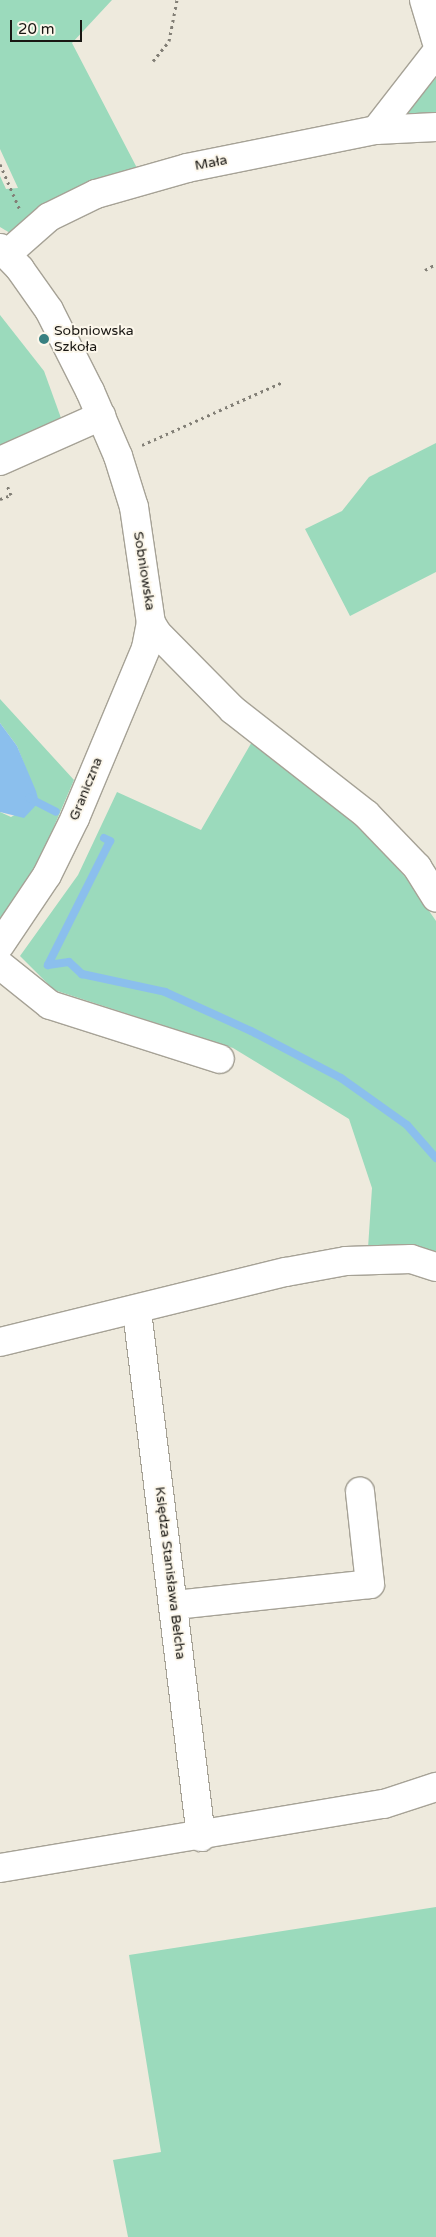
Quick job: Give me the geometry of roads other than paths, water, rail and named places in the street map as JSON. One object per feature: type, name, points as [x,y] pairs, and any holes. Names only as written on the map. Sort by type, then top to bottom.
[{"type":"street","points":[[424,0],[436,40]]},
{"type":"street","points":[[376,130],[436,53]]},
{"type":"street","name":"Mała","points":[[5,258],[48,217],[96,194],[187,168],[376,130],[436,127]]},
{"type":"street","name":"Sobniowska","points":[[5,258],[49,310],[101,416],[118,456],[134,507],[152,623],[164,642],[233,710],[366,814],[416,867],[436,897]]},
{"type":"street","points":[[0,461],[101,416]]},
{"type":"street","name":"Graniczna","points":[[0,945],[24,914],[75,818],[146,648],[152,623]]},
{"type":"street","points":[[0,966],[50,1005],[220,1059]]},
{"type":"street","points":[[0,1342],[137,1311],[286,1272],[346,1261],[411,1259],[436,1267]]},
{"type":"street","name":"Księdza Stanisława Bełcha","points":[[137,1311],[175,1605],[201,1837]]},
{"type":"street","points":[[175,1605],[370,1584],[360,1492]]},
{"type":"street","points":[[0,1868],[201,1837],[384,1804],[436,1787]]},
{"type":"water","points":[[0,723],[17,746],[39,802],[24,818],[0,812]]},
{"type":"waterway","points":[[29,798],[56,812]]},
{"type":"waterway","points":[[104,838],[110,841],[48,965],[69,962],[82,974],[165,992],[251,1031],[341,1078],[407,1125],[436,1158]]},
{"type":"place","name":"Sobniowska Szkoła","points":[[44,339]]}]
